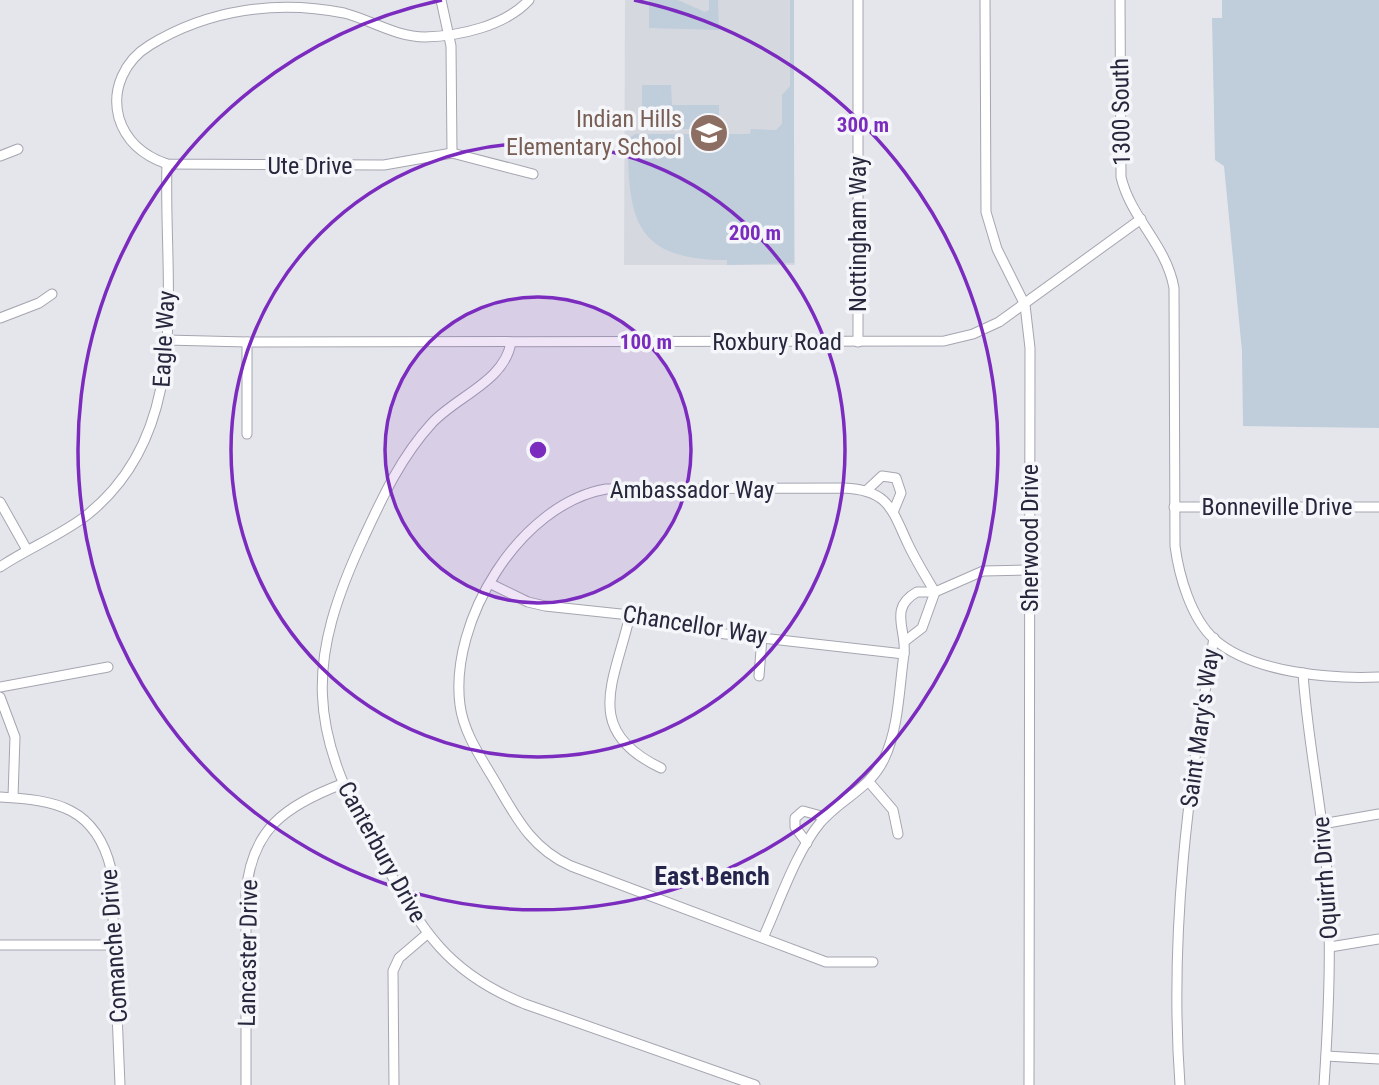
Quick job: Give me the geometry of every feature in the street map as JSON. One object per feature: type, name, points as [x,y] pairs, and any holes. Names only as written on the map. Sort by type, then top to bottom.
[{"type":"street","points":[[442,0],[450,33],[452,153],[533,174]]},
{"type":"street","points":[[167,164],[146,155],[130,139],[120,119],[117,95],[121,78],[132,59],[180,28],[229,10],[289,4],[341,12],[413,36],[480,28],[515,12],[529,0]]},
{"type":"street","name":"Nottingham Way","points":[[858,0],[858,342]]},
{"type":"street","name":"Sherwood Drive","points":[[985,0],[986,212],[997,249],[1025,305],[1030,348],[1029,1085]]},
{"type":"street","name":"1300 South","points":[[1120,0],[1120,167],[1127,195],[1141,219]]},
{"type":"street","points":[[0,156],[18,149]]},
{"type":"street","name":"Ute Drive","points":[[167,164],[384,165],[452,153]]},
{"type":"street","name":"Eagle Way","points":[[0,567],[89,513],[112,491],[133,464],[157,414],[165,377],[167,164]]},
{"type":"street","name":"Roxbury Road","points":[[166,340],[954,340],[991,327],[1025,305],[1141,219]]},
{"type":"street","name":"Saint Mary's Way","points":[[1141,219],[1162,251],[1174,288],[1175,546],[1181,577],[1202,623],[1214,638],[1180,884],[1176,967],[1180,1085]]},
{"type":"street","points":[[0,318],[39,303],[52,294]]},
{"type":"street","points":[[247,342],[247,434]]},
{"type":"street","name":"Canterbury Drive","points":[[511,342],[505,365],[442,414],[407,453],[386,488],[340,589],[325,643],[322,689],[328,737],[342,784],[427,934],[461,969],[509,998],[755,1085]]},
{"type":"street","name":"Ambassador Way","points":[[866,491],[882,476],[896,478],[901,493],[894,510]]},
{"type":"street","name":"Ambassador Way","points":[[873,961],[834,963],[570,866],[544,851],[520,825],[469,736],[460,704],[459,675],[465,642],[475,614],[510,551],[525,534],[563,505],[594,491],[844,488],[866,491],[882,499],[894,510],[913,554],[935,592]]},
{"type":"street","points":[[0,502],[27,551]]},
{"type":"street","name":"Bonneville Drive","points":[[1174,507],[1379,507]]},
{"type":"street","points":[[763,938],[807,843],[825,817],[869,782],[884,760],[890,744],[904,654],[905,641],[898,620],[904,603],[917,592],[935,592],[983,571],[1030,570]]},
{"type":"street","name":"Chancellor Way","points":[[491,584],[536,605],[630,615],[699,631],[904,654]]},
{"type":"street","points":[[905,641],[922,628],[935,592]]},
{"type":"street","points":[[630,615],[609,691],[610,718],[618,737],[630,750],[661,768]]},
{"type":"street","points":[[759,676],[762,637]]},
{"type":"street","points":[[1214,638],[1244,656],[1303,673],[1379,677]]},
{"type":"street","points":[[0,687],[108,667]]},
{"type":"street","name":"Oquirrh Drive","points":[[1303,673],[1322,824],[1330,947],[1324,1085]]},
{"type":"street","points":[[0,697],[15,737],[13,797]]},
{"type":"street","points":[[869,782],[893,810],[898,834]]},
{"type":"street","name":"Lancaster Drive","points":[[246,1085],[246,894],[250,866],[259,842],[282,814],[308,798],[342,784]]},
{"type":"street","name":"Comanche Drive","points":[[0,797],[63,805],[96,833],[111,869],[112,945],[120,1023],[120,1085]]},
{"type":"street","points":[[807,843],[795,827],[794,818],[803,811],[825,817]]},
{"type":"street","points":[[1322,824],[1379,814]]},
{"type":"street","points":[[394,1085],[393,971],[399,957],[427,934]]},
{"type":"street","points":[[1330,947],[1379,939]]},
{"type":"street","points":[[0,945],[112,945]]},
{"type":"street","points":[[1326,1056],[1379,1059]]},
{"type":"shaded area","name":"Indian Hills Elementary School","points":[[625,0],[793,0],[795,265],[624,265]]},
{"type":"shaded area","points":[[649,0],[678,0],[705,12],[709,10],[709,0],[718,0],[719,30],[649,28]]},
{"type":"shaded area","points":[[790,0],[794,0],[794,263],[727,265],[727,260],[696,258],[673,252],[655,243],[643,230],[635,213],[628,167],[628,139],[635,134],[750,134],[751,129],[776,130],[782,124],[782,95],[790,86]]},
{"type":"shaded area","points":[[1222,0],[1379,0],[1379,428],[1243,426],[1242,351],[1224,166],[1215,160],[1212,18],[1222,18]]},
{"type":"shaded area","points":[[642,85],[671,85],[672,105],[719,105],[719,129],[642,129]]},
{"type":"place","name":"Indian Hills Elementary School","points":[[709,133]]},
{"type":"district","name":"East Bench","points":[[712,876]]}]
